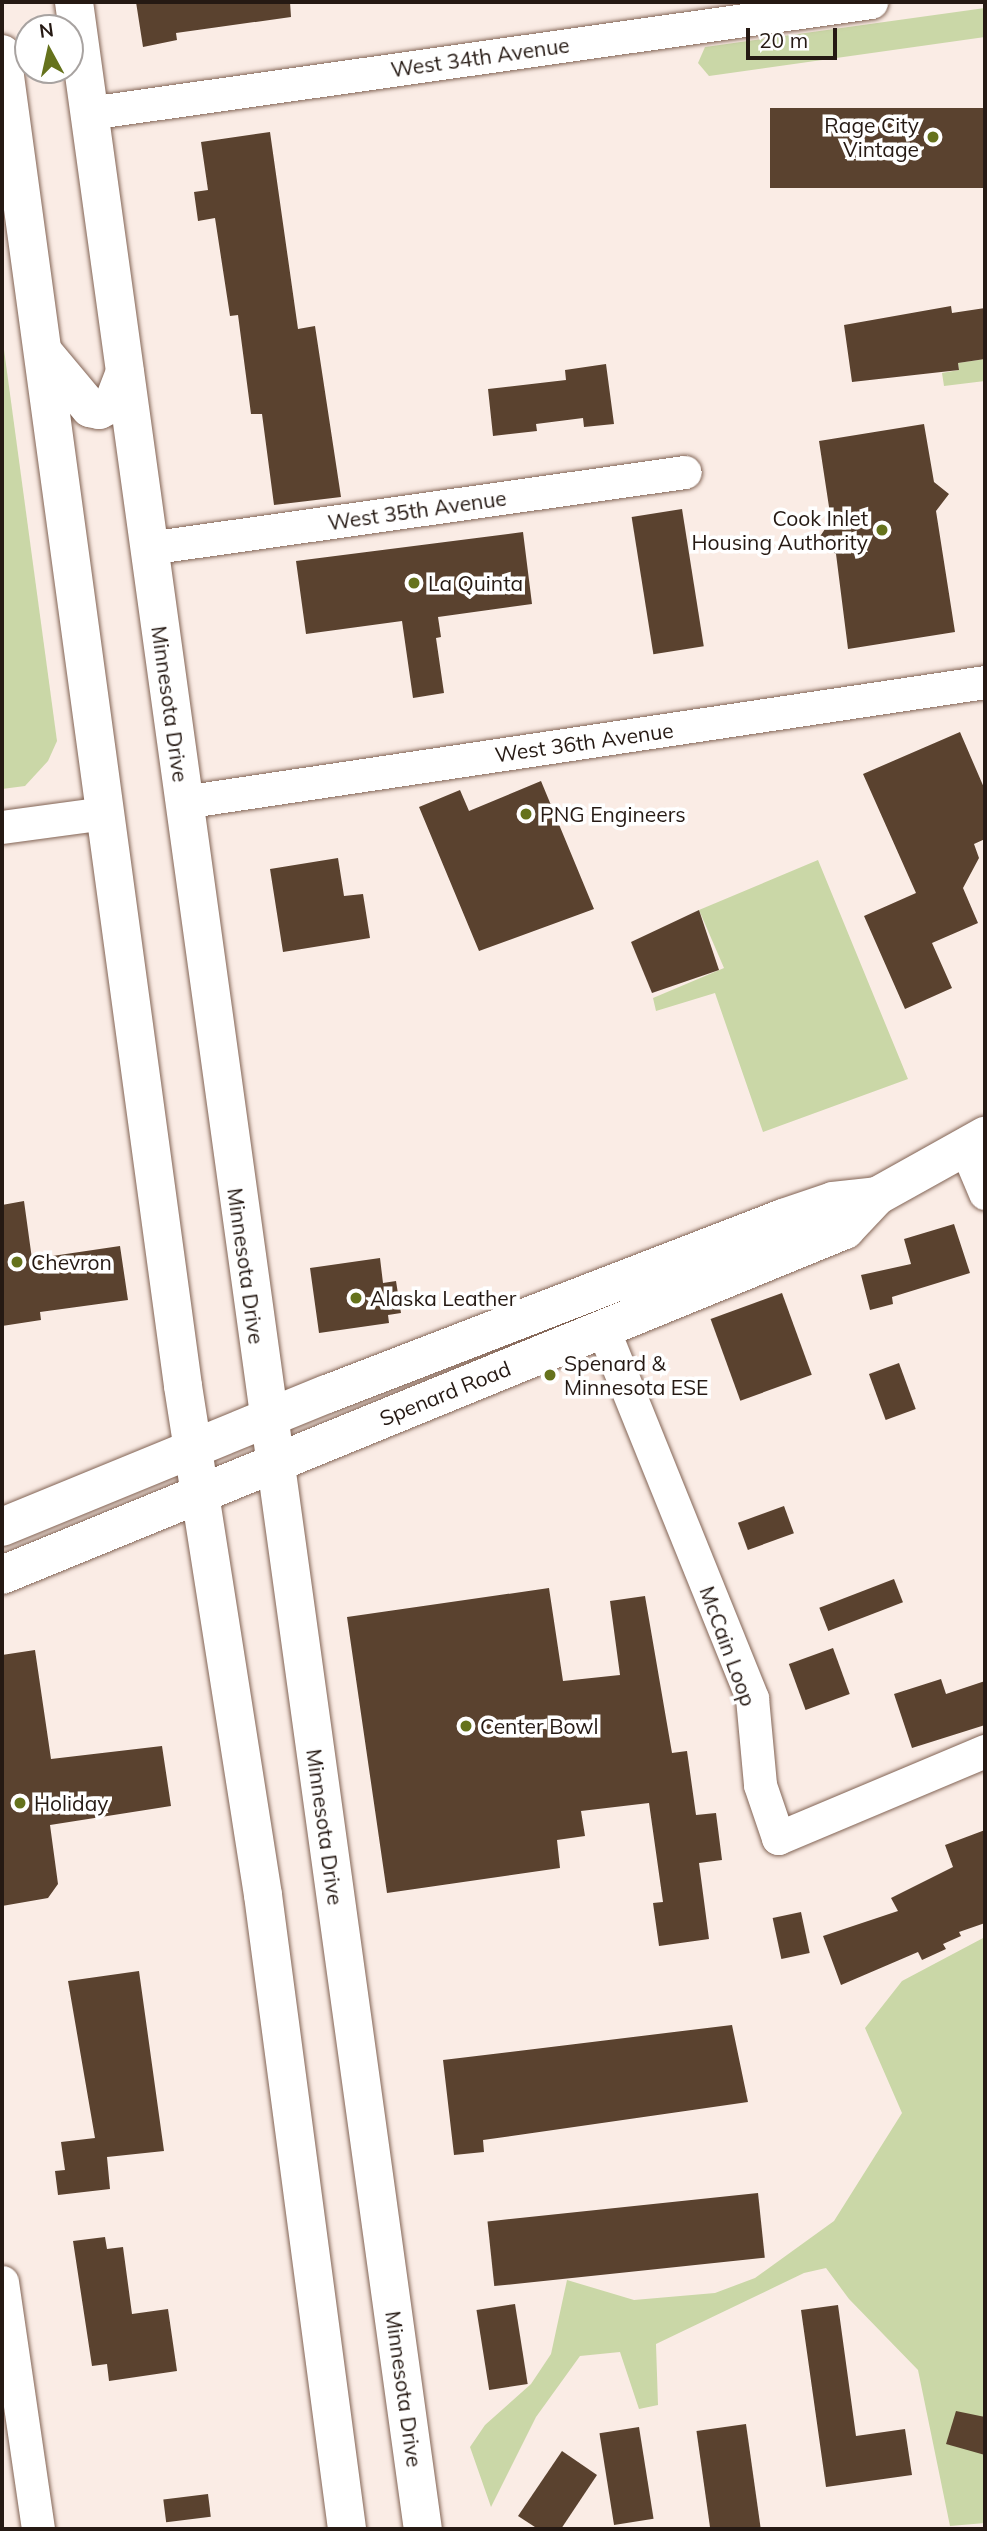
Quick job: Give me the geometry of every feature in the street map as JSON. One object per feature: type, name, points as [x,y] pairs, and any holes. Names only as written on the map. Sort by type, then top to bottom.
[{"type":"main road","name":"Minnesota Drive","points":[[74,2],[273,1463],[423,2529]]},
{"type":"main road","points":[[2,54],[192,1448],[263,1895],[347,2529]]},
{"type":"main road","points":[[43,352],[90,408],[99,410],[113,403],[125,372]]},
{"type":"main road","name":"Spenard Road","points":[[2,1575],[845,1230],[877,1196],[976,1142]]},
{"type":"main road","name":"Spenard Road","points":[[2,1527],[192,1448],[783,1218],[833,1201],[877,1196]]},
{"type":"street","name":"West 34th Avenue","points":[[89,113],[871,2]]},
{"type":"street","name":"West 35th Avenue","points":[[148,548],[685,472]]},
{"type":"street","name":"West 36th Avenue","points":[[183,802],[985,682]]},
{"type":"street","points":[[2,827],[106,813]]},
{"type":"street","points":[[976,1142],[985,1193]]},
{"type":"street","name":"McCain Loop","points":[[603,1329],[752,1698],[760,1785],[778,1838],[985,1751]]},
{"type":"street","points":[[2,2282],[10,2388],[37,2529]]},
{"type":"green space","points":[[985,8],[985,37],[709,76],[698,63],[705,47]]},
{"type":"green space","points":[[2,335],[57,741],[48,761],[25,786],[2,789]]},
{"type":"green space","points":[[985,359],[985,381],[944,386],[942,373],[959,370],[958,363]]},
{"type":"green space","points":[[818,860],[908,1079],[763,1132],[715,993],[656,1011],[653,998],[724,968],[699,910]]},
{"type":"green space","points":[[985,1937],[985,2523],[950,2526],[918,2370],[849,2299],[826,2268],[804,2273],[656,2344],[658,2405],[639,2409],[620,2352],[580,2356],[536,2417],[491,2507],[470,2447],[485,2425],[531,2384],[551,2354],[567,2280],[634,2300],[715,2293],[755,2278],[834,2221],[902,2113],[865,2028],[902,1981]]},
{"type":"building","points":[[136,2],[290,2],[291,17],[176,33],[177,40],[143,47]]},
{"type":"building","points":[[770,108],[985,108],[985,188],[770,188]]},
{"type":"building","points":[[270,132],[298,329],[315,326],[341,497],[274,505],[262,414],[251,414],[238,315],[230,316],[215,218],[198,221],[194,192],[208,190],[201,142]]},
{"type":"building","points":[[951,306],[952,313],[985,308],[985,359],[958,363],[959,370],[852,382],[844,325]]},
{"type":"building","points":[[606,364],[614,424],[584,427],[583,418],[536,424],[537,431],[493,436],[488,389],[566,380],[565,370]]},
{"type":"building","name":"Cook Inlet Housing Authority","points":[[924,424],[934,482],[949,494],[936,511],[955,632],[848,649],[836,554],[817,541],[831,520],[819,441]]},
{"type":"building","points":[[682,509],[704,646],[653,654],[632,517]]},
{"type":"building","name":"La Quinta","points":[[523,532],[532,604],[438,617],[441,637],[436,638],[444,693],[413,698],[402,621],[306,634],[296,561]]},
{"type":"building","points":[[960,732],[985,790],[985,839],[974,844],[979,858],[963,888],[978,923],[932,943],[952,988],[905,1009],[864,916],[916,893],[863,774]]},
{"type":"building","points":[[541,781],[594,909],[479,951],[419,807],[460,790],[469,811]]},
{"type":"building","points":[[338,858],[344,896],[363,894],[370,938],[283,952],[270,869]]},
{"type":"building","points":[[699,910],[719,970],[652,993],[631,942]]},
{"type":"building","points":[[24,1201],[32,1259],[120,1246],[128,1300],[40,1312],[41,1320],[2,1326],[2,1205]]},
{"type":"building","points":[[954,1224],[970,1273],[892,1297],[893,1304],[870,1310],[861,1275],[911,1264],[904,1239]]},
{"type":"building","name":"Alaska Leather","points":[[380,1258],[383,1283],[396,1281],[401,1313],[388,1315],[389,1323],[319,1333],[310,1268]]},
{"type":"building","points":[[782,1293],[812,1375],[740,1401],[711,1319]]},
{"type":"building","points":[[899,1363],[916,1409],[886,1420],[869,1374]]},
{"type":"building","points":[[784,1506],[794,1533],[748,1550],[738,1523]]},
{"type":"building","points":[[894,1579],[903,1602],[828,1631],[819,1608]]},
{"type":"building","name":"Center Bowl","points":[[549,1588],[563,1681],[620,1675],[610,1601],[645,1596],[672,1753],[687,1751],[696,1815],[716,1813],[722,1860],[699,1863],[709,1939],[659,1946],[653,1903],[663,1902],[649,1803],[581,1811],[585,1836],[557,1840],[560,1868],[387,1893],[347,1617]]},
{"type":"building","points":[[833,1648],[850,1694],[806,1710],[789,1664]]},
{"type":"building","points":[[35,1650],[51,1759],[162,1746],[171,1806],[50,1825],[58,1884],[48,1898],[2,1906],[2,1655]]},
{"type":"building","points":[[941,1679],[946,1694],[985,1681],[985,1725],[912,1748],[894,1694]]},
{"type":"building","points":[[985,1830],[985,1923],[959,1932],[961,1936],[943,1944],[946,1949],[922,1960],[918,1952],[841,1985],[823,1936],[898,1911],[891,1898],[953,1867],[945,1845]]},
{"type":"building","points":[[801,1912],[810,1953],[781,1959],[773,1918]]},
{"type":"building","points":[[139,1971],[164,2151],[107,2157],[110,2189],[58,2195],[55,2171],[65,2170],[61,2142],[95,2138],[68,1981]]},
{"type":"building","points":[[732,2025],[748,2102],[483,2140],[484,2152],[454,2155],[443,2060]]},
{"type":"building","points":[[758,2193],[765,2258],[494,2286],[487,2221]]},
{"type":"building","points":[[105,2237],[107,2249],[123,2247],[132,2314],[168,2309],[177,2371],[109,2381],[107,2364],[92,2366],[73,2241]]},
{"type":"building","points":[[515,2304],[528,2384],[489,2390],[476,2310]]},
{"type":"building","points":[[838,2305],[856,2436],[905,2429],[912,2475],[826,2487],[801,2310]]},
{"type":"building","points":[[956,2411],[985,2417],[985,2455],[946,2444]]},
{"type":"building","points":[[746,2424],[761,2529],[710,2529],[696,2431]]},
{"type":"building","points":[[639,2427],[654,2519],[614,2525],[599,2433]]},
{"type":"building","points":[[562,2451],[597,2475],[561,2529],[538,2529],[518,2516]]},
{"type":"building","points":[[208,2494],[211,2517],[166,2522],[163,2499]]},
{"type":"place","name":"Rage City Vintage","points":[[933,137]]},
{"type":"place","name":"Cook Inlet Housing Authority","points":[[882,530]]},
{"type":"place","name":"La Quinta","points":[[414,583]]},
{"type":"place","name":"PNG Engineers","points":[[526,814]]},
{"type":"place","name":"Chevron","points":[[17,1262]]},
{"type":"place","name":"Alaska Leather","points":[[356,1298]]},
{"type":"place","name":"Spenard & Minnesota ESE","points":[[550,1375]]},
{"type":"place","name":"Center Bowl","points":[[466,1726]]},
{"type":"place","name":"Holiday","points":[[20,1803]]}]
